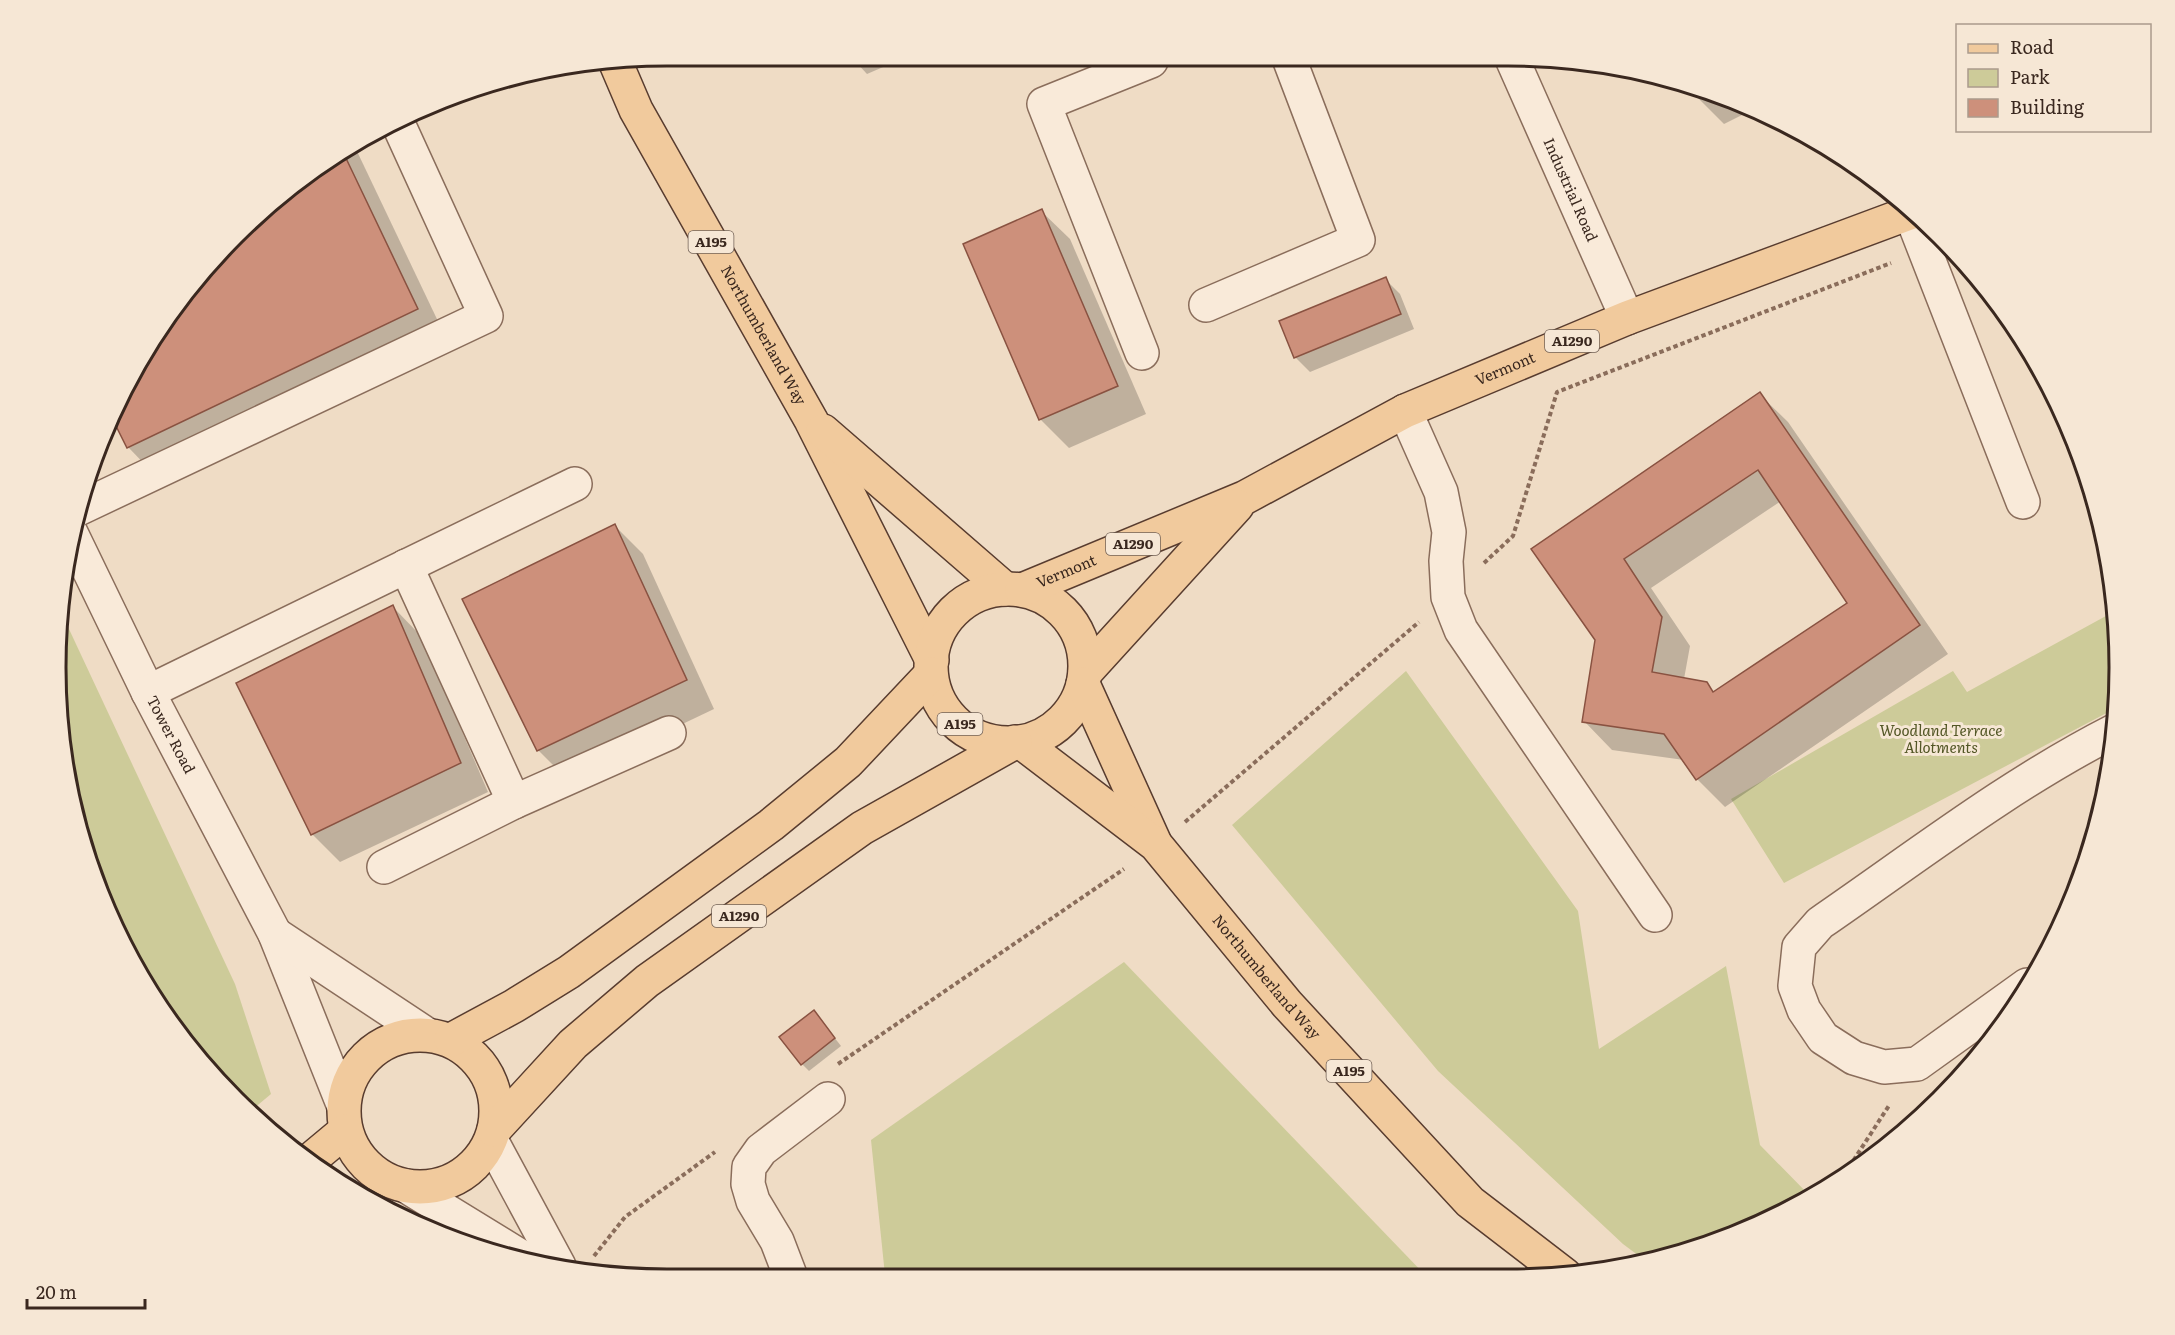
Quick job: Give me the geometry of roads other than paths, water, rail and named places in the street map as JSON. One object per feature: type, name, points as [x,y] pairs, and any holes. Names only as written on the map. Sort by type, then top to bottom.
[{"type":"main road","name":"Northumberland Way","points":[[618,68],[636,110],[811,420],[932,667]]},
{"type":"main road","name":"Vermont","points":[[1013,590],[1244,498],[1405,411],[1627,318],[1904,215]]},
{"type":"main road","name":"Northumberland Way","points":[[811,420],[1013,590]]},
{"type":"main road","name":"Vermont","points":[[1084,679],[1244,498]]},
{"type":"main road","points":[[314,1154],[344,1117],[349,1081],[362,1061],[380,1045],[402,1036],[438,1037],[514,1006],[568,972],[771,825],[848,762],[932,667],[936,639],[947,620],[963,604],[983,593],[1013,590]]},
{"type":"main road","name":"A195","points":[[932,667],[938,697],[950,717],[969,732],[991,741],[1018,742],[1042,735],[1060,723],[1075,705],[1084,679],[1084,650],[1076,629],[1062,611],[1044,597],[1013,590]]},
{"type":"main road","name":"Northumberland Way","points":[[1084,679],[1156,845]]},
{"type":"main road","name":"Northumberland Way","points":[[1018,742],[1156,845],[1287,1004],[1470,1202],[1555,1267]]},
{"type":"main road","name":"A1290","points":[[344,1117],[356,1154],[389,1188],[442,1185],[462,1175],[479,1160],[493,1135],[573,1044],[647,981],[862,828],[1018,742]]},
{"type":"main road","points":[[438,1037],[469,1052],[484,1067],[493,1087],[497,1109],[493,1135]]},
{"type":"street","points":[[1139,66],[1044,104],[1142,353]]},
{"type":"street","points":[[1206,305],[1358,240],[1292,66]]},
{"type":"street","name":"Industrial Road","points":[[1515,66],[1627,318]]},
{"type":"street","points":[[89,504],[486,316],[400,128]]},
{"type":"street","points":[[1916,226],[2023,502]]},
{"type":"street","points":[[1405,411],[1441,492],[1449,532],[1446,561],[1448,597],[1461,630],[1655,915]]},
{"type":"street","points":[[148,692],[576,484]]},
{"type":"street","name":"Tower Road","points":[[78,548],[148,692],[275,934],[344,1117]]},
{"type":"street","points":[[406,566],[514,802]]},
{"type":"street","points":[[384,867],[514,802],[669,733]]},
{"type":"street","points":[[2011,996],[1917,1064],[1884,1067],[1854,1058],[1823,1038],[1804,1010],[1795,986],[1799,947],[1820,923],[2023,783],[2105,736]]},
{"type":"street","name":"Tower Road","points":[[275,934],[438,1037]]},
{"type":"street","points":[[788,1269],[777,1241],[753,1201],[748,1184],[749,1167],[761,1150],[828,1099]]},
{"type":"street","points":[[493,1135],[571,1261]]},
{"type":"street","points":[[389,1188],[498,1245]]},
{"type":"park label","name":"Woodland Terrace Allotments","points":[[1941,740]]}]
